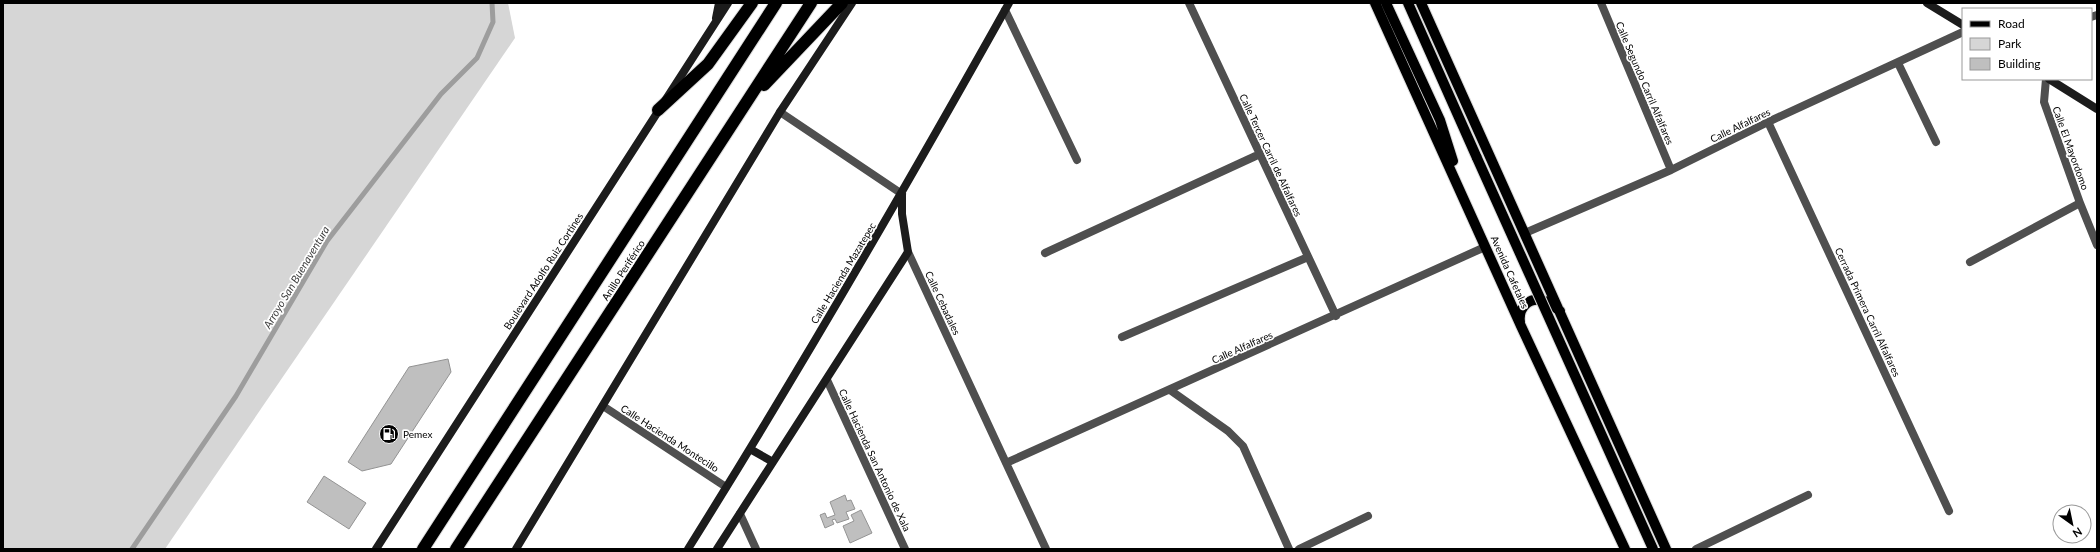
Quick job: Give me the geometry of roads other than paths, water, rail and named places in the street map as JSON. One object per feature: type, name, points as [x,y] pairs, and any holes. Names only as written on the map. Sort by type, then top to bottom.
[{"type":"highway","points":[[658,110],[708,64],[752,3]]},
{"type":"highway","name":"Anillo Periférico","points":[[423,549],[776,3]]},
{"type":"highway","name":"Anillo Periférico","points":[[456,549],[811,3]]},
{"type":"highway","points":[[744,106],[842,3]]},
{"type":"main road","points":[[715,21],[719,3]]},
{"type":"main road","name":"Boulevard Adolfo Ruiz Cortines","points":[[376,549],[728,3]]},
{"type":"main road","points":[[516,549],[780,112],[852,3]]},
{"type":"main road","name":"Avenida Cafetales","points":[[1375,3],[1521,326],[1625,549]]},
{"type":"main road","points":[[1386,3],[1440,120],[1452,160],[1472,207],[1473,218]]},
{"type":"main road","points":[[1408,3],[1653,549]]},
{"type":"main road","points":[[1421,3],[1561,312],[1666,549]]},
{"type":"main road","points":[[1927,3],[1962,25]]},
{"type":"main road","name":"Calle Hacienda Mazatepec","points":[[688,549],[750,449],[902,194],[1007,6]]},
{"type":"main road","points":[[2049,80],[2097,109]]},
{"type":"main road","name":"Calle Cebadales","points":[[902,194],[902,214],[908,252]]},
{"type":"main road","points":[[717,549],[908,252]]},
{"type":"main road","points":[[1521,326],[1519,314],[1521,309],[1530,301],[1543,300],[1561,312]]},
{"type":"main road","points":[[750,449],[774,462]]},
{"type":"street","name":"Calle Tercer Carril de Alfalfares","points":[[1189,3],[1336,316]]},
{"type":"street","name":"Calle Segundo Carril Alfalfares","points":[[1601,3],[1671,170]]},
{"type":"street","points":[[1007,6],[1077,160]]},
{"type":"street","name":"Calle Alfalfares","points":[[1525,233],[1671,170],[1768,122],[1962,32]]},
{"type":"street","points":[[1898,63],[1936,142]]},
{"type":"street","name":"Calle El Mayordomo","points":[[2047,80],[2044,102],[2080,203],[2097,245]]},
{"type":"street","points":[[780,112],[902,194]]},
{"type":"street","name":"Cerrada Primera Carril Alfalfares","points":[[1768,122],[1949,511]]},
{"type":"street","points":[[1045,253],[1260,154]]},
{"type":"street","points":[[1970,262],[2080,203]]},
{"type":"street","name":"Calle Alfalfares","points":[[1006,463],[1336,316],[1486,247]]},
{"type":"street","name":"Calle Cebadales","points":[[908,252],[1046,549]]},
{"type":"street","points":[[1122,338],[1308,257]]},
{"type":"street","name":"Calle Hacienda San Antonio de Xala","points":[[827,380],[905,549]]},
{"type":"street","points":[[1170,390],[1228,431],[1244,446],[1289,549]]},
{"type":"street","name":"Calle Hacienda Montecillo","points":[[603,406],[726,487]]},
{"type":"street","points":[[1696,549],[1808,494]]},
{"type":"street","points":[[740,514],[756,549]]},
{"type":"street","points":[[1299,549],[1368,516]]},
{"type":"waterway","name":"Arroyo San Buenaventura","points":[[132,549],[236,396],[327,241],[441,94],[477,58],[493,22],[492,3]]},
{"type":"place","name":"Pemex","points":[[389,434]]}]
